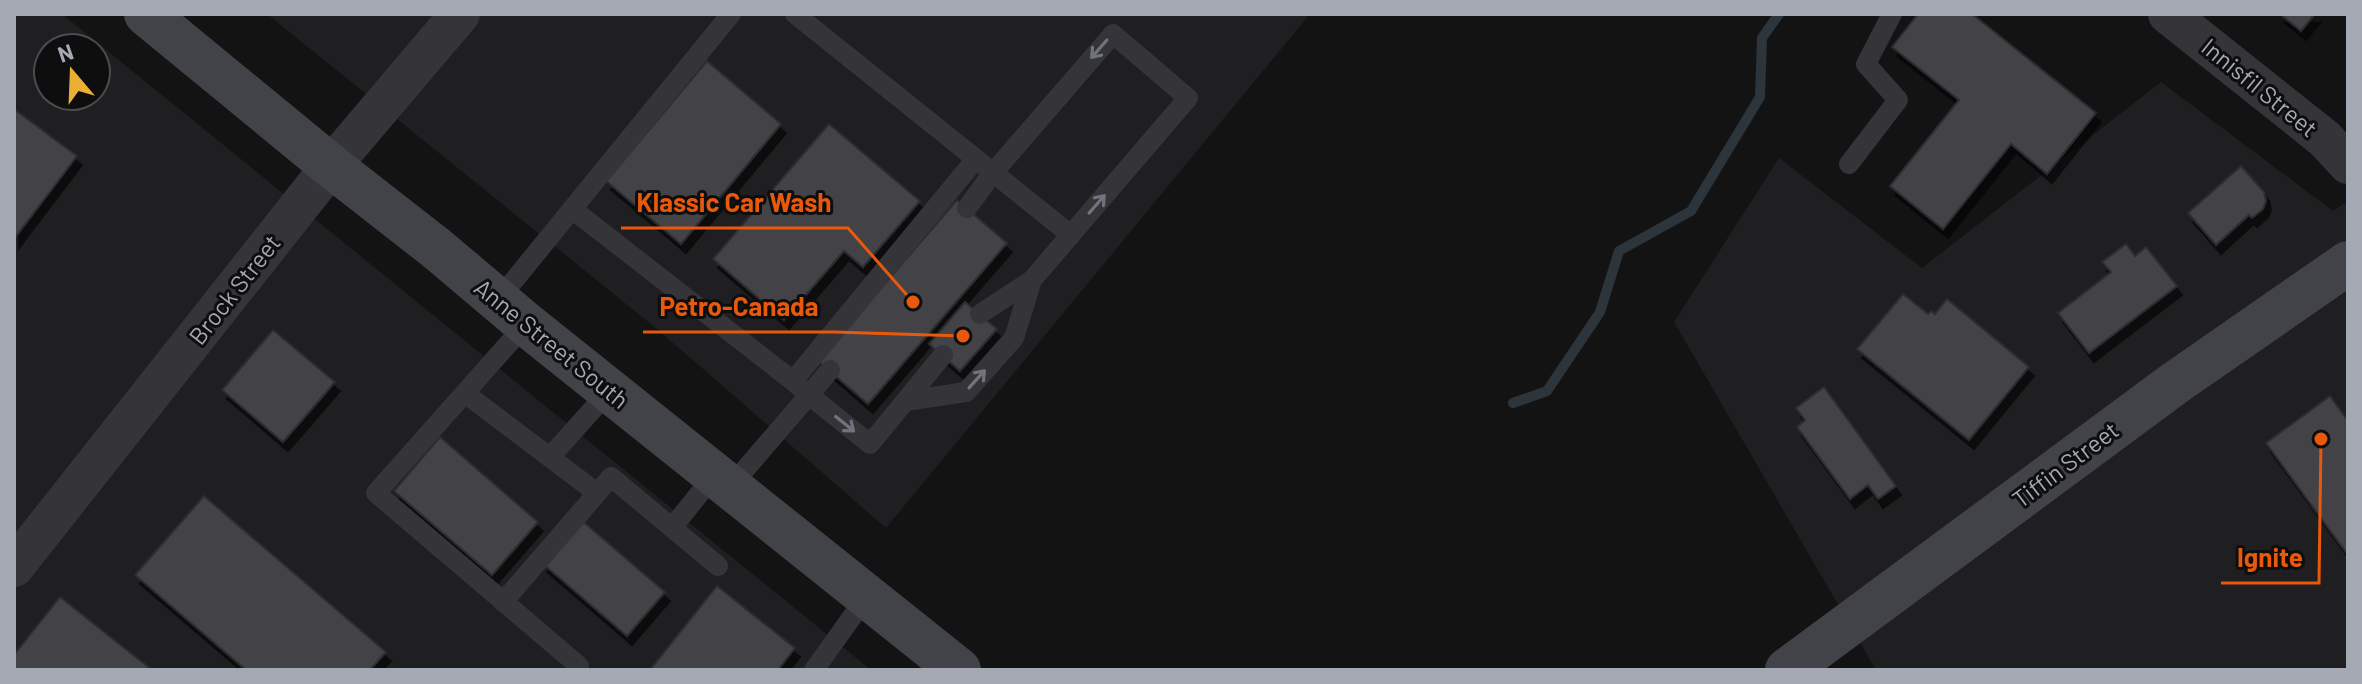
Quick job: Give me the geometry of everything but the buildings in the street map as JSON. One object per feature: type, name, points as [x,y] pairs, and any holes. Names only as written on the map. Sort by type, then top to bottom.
[{"type":"street","name":"Anne Street South","points":[[146,14],[959,670]]},
{"type":"street","name":"Brock Street","points":[[14,567],[331,166],[460,14]]},
{"type":"street","name":"Innisfil Street","points":[[2178,17],[2325,139],[2348,164]]},
{"type":"street","name":"Tiffin Street","points":[[1787,670],[2175,383],[2348,263]]},
{"type":"lane","points":[[579,666],[376,493],[466,394],[572,209],[731,14]]},
{"type":"lane","points":[[795,14],[1071,235]]},
{"type":"lane","points":[[1849,164],[1898,100],[1866,64],[1892,14]]},
{"type":"lane","points":[[967,208],[992,174],[1113,34],[1188,98],[1032,280],[980,314]]},
{"type":"lane","points":[[672,528],[723,480],[801,388],[975,160]]},
{"type":"lane","points":[[572,209],[870,444],[943,355]]},
{"type":"lane","points":[[906,401],[966,392],[1014,338],[1032,280]]},
{"type":"lane","points":[[801,388],[830,370]]},
{"type":"lane","points":[[550,457],[610,390]]},
{"type":"lane","points":[[466,394],[597,493]]},
{"type":"lane","points":[[503,602],[611,477],[718,566]]},
{"type":"lane","points":[[814,670],[867,596]]},
{"type":"shaded area","points":[[14,14],[62,14],[84,32],[32,32],[32,112],[112,112],[112,55],[871,670],[14,670]]},
{"type":"shaded area","points":[[267,14],[1310,14],[886,528],[657,329]]},
{"type":"shaded area","points":[[2161,82],[2333,211],[2348,201],[2348,670],[1876,670],[1674,322],[1779,158],[1922,268]]},
{"type":"waterway","points":[[1513,403],[1547,391],[1600,312],[1619,251],[1691,211],[1760,97],[1762,38],[1779,14]]},
{"type":"place","name":"Klassic Car Wash","points":[[913,302]]},
{"type":"place","name":"Petro-Canada","points":[[963,336]]},
{"type":"place","name":"Ignite","points":[[2321,439]]}]
